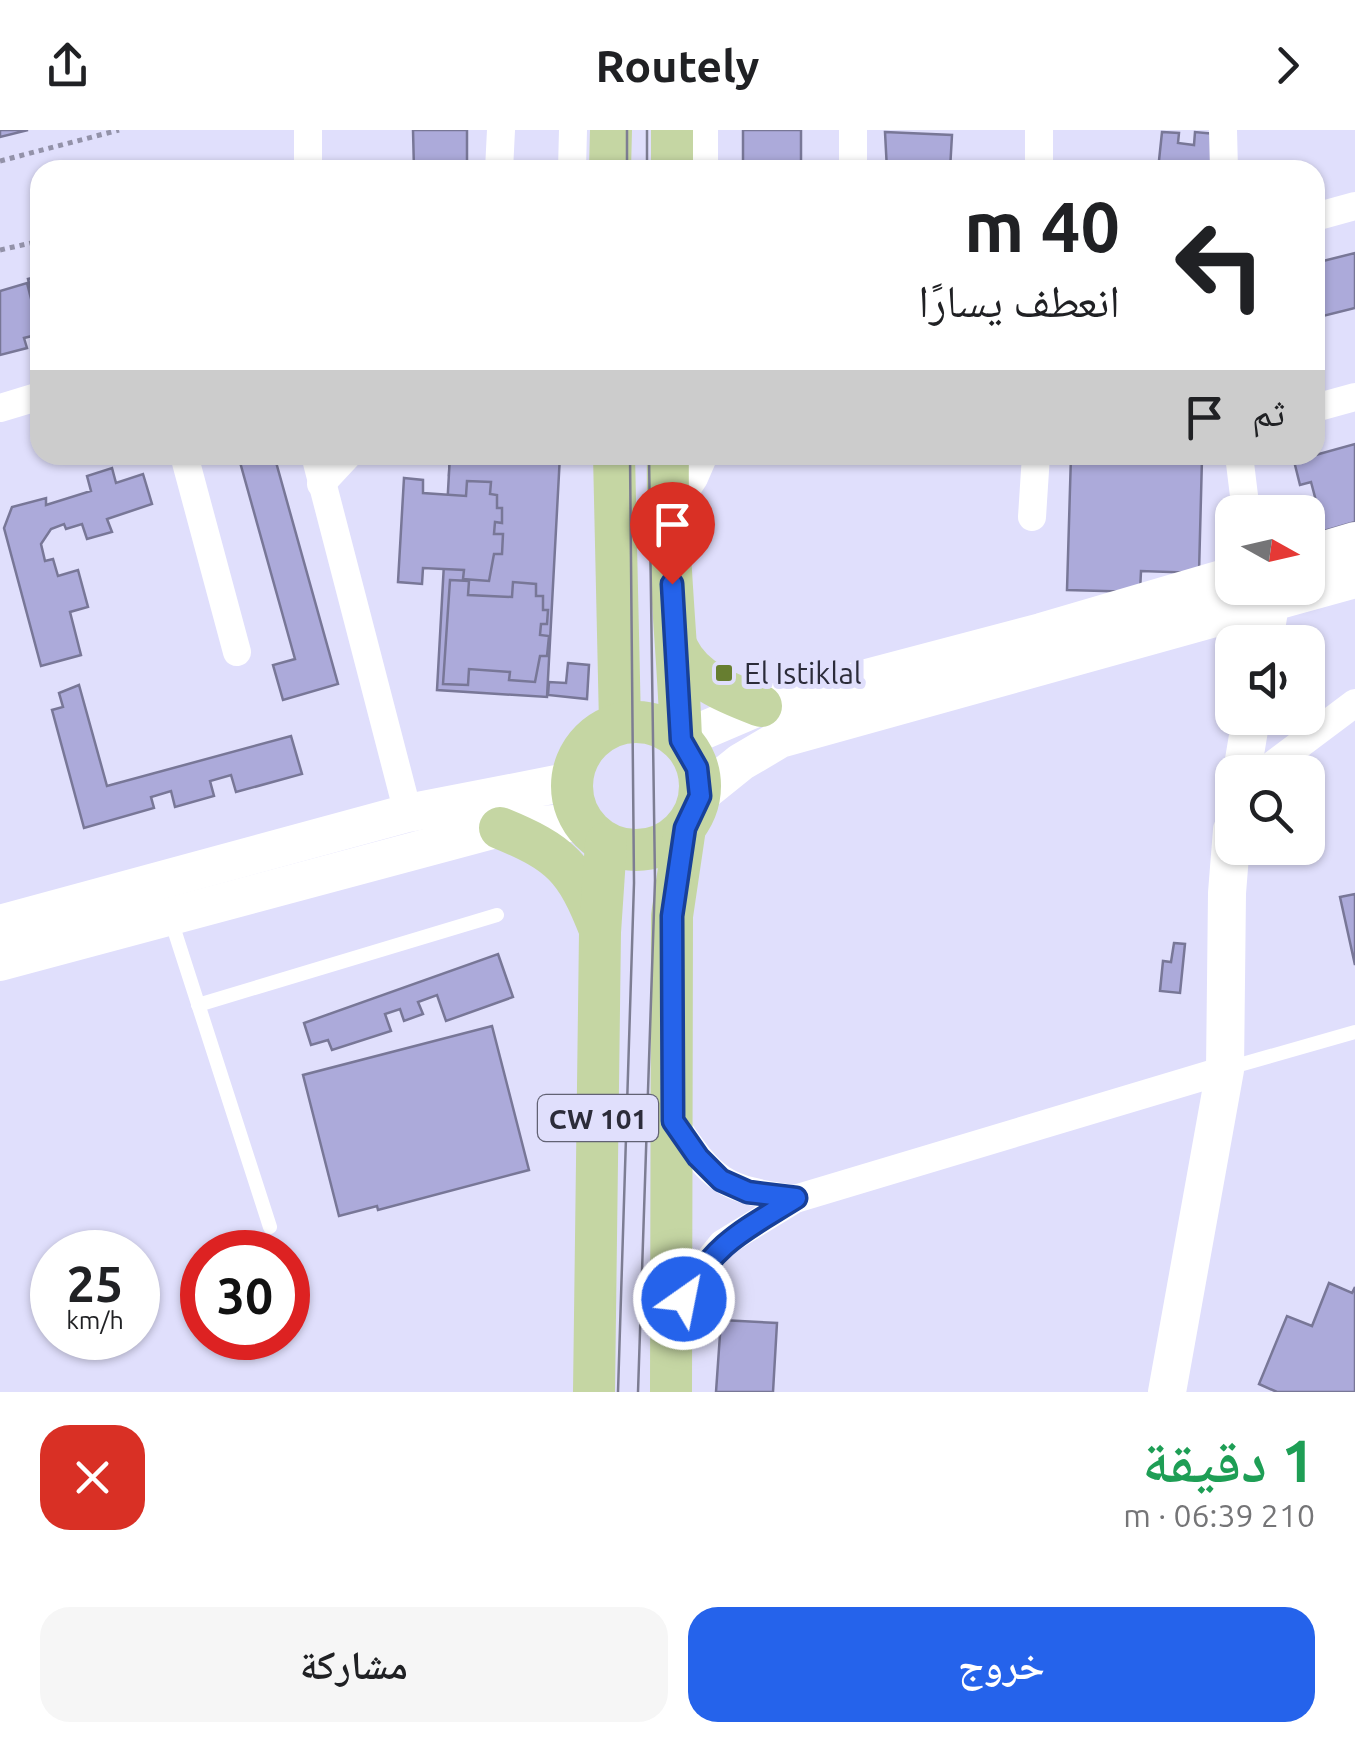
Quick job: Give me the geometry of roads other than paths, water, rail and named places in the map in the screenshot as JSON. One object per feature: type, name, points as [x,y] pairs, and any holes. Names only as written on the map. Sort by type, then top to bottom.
[{"type":"main road","points":[[610,130],[610,160]]},
{"type":"main road","points":[[672,130],[672,160]]},
{"type":"main road","points":[[614,465],[620,723]]},
{"type":"main road","points":[[668,465],[667,519],[681,740]]},
{"type":"main road","points":[[678,649],[686,665],[709,682],[761,706]]},
{"type":"main road","points":[[634,722],[659,726],[681,740],[697,768],[692,812],[656,848],[622,850],[594,833],[576,809],[572,781],[574,766],[592,738],[620,723],[634,722]]},
{"type":"main road","name":"CW 101","points":[[670,1374],[672,916],[692,812]]},
{"type":"main road","points":[[500,828],[544,846],[569,870],[588,900],[600,932]]},
{"type":"main road","name":"CW 101","points":[[594,833],[600,932],[594,1392]]},
{"type":"street","points":[[308,130],[308,160]]},
{"type":"street","points":[[500,130],[500,160]]},
{"type":"street","points":[[572,160],[573,130]]},
{"type":"street","points":[[704,130],[704,160]]},
{"type":"street","points":[[852,130],[853,160]]},
{"type":"street","points":[[1039,130],[1039,160]]},
{"type":"street","points":[[1223,130],[1224,160]]},
{"type":"street","points":[[1325,214],[1355,206]]},
{"type":"street","points":[[1325,405],[1355,397]]},
{"type":"street","points":[[0,408],[30,399]]},
{"type":"street","points":[[187,465],[237,652]]},
{"type":"street","points":[[317,465],[408,813]]},
{"type":"street","points":[[321,484],[339,465]]},
{"type":"street","points":[[667,519],[700,465]]},
{"type":"street","points":[[1032,517],[1035,465]]},
{"type":"street","points":[[1240,465],[1244,495]]},
{"type":"street","points":[[1325,550],[1355,542]]},
{"type":"street","points":[[1325,585],[1355,579]]},
{"type":"street","points":[[681,740],[761,706],[1042,632],[1215,581]]},
{"type":"street","points":[[692,812],[740,762],[780,739],[1237,605]]},
{"type":"street","points":[[1286,755],[1355,703]]},
{"type":"street","points":[[0,924],[408,813],[572,781]]},
{"type":"street","points":[[0,962],[500,828],[594,833]]},
{"type":"street","points":[[1166,1392],[1224,1070],[1229,865]]},
{"type":"street","points":[[670,1374],[684,1299],[698,1274],[722,1244],[796,1198],[1224,1070]]},
{"type":"street","points":[[673,1121],[698,1157],[721,1180],[748,1192],[796,1198]]},
{"type":"lane","points":[[198,1005],[497,915]]},
{"type":"lane","points":[[170,916],[270,1227]]},
{"type":"lane","points":[[1224,1070],[1355,1032]]},
{"type":"tram line","points":[[627,130],[627,160]]},
{"type":"tram line","points":[[647,130],[647,160]]},
{"type":"tram line","points":[[618,1392],[634,883],[630,465]]},
{"type":"tram line","points":[[638,1392],[655,880],[649,465]]},
{"type":"place","name":"El Istiklal","points":[[724,673]]}]
